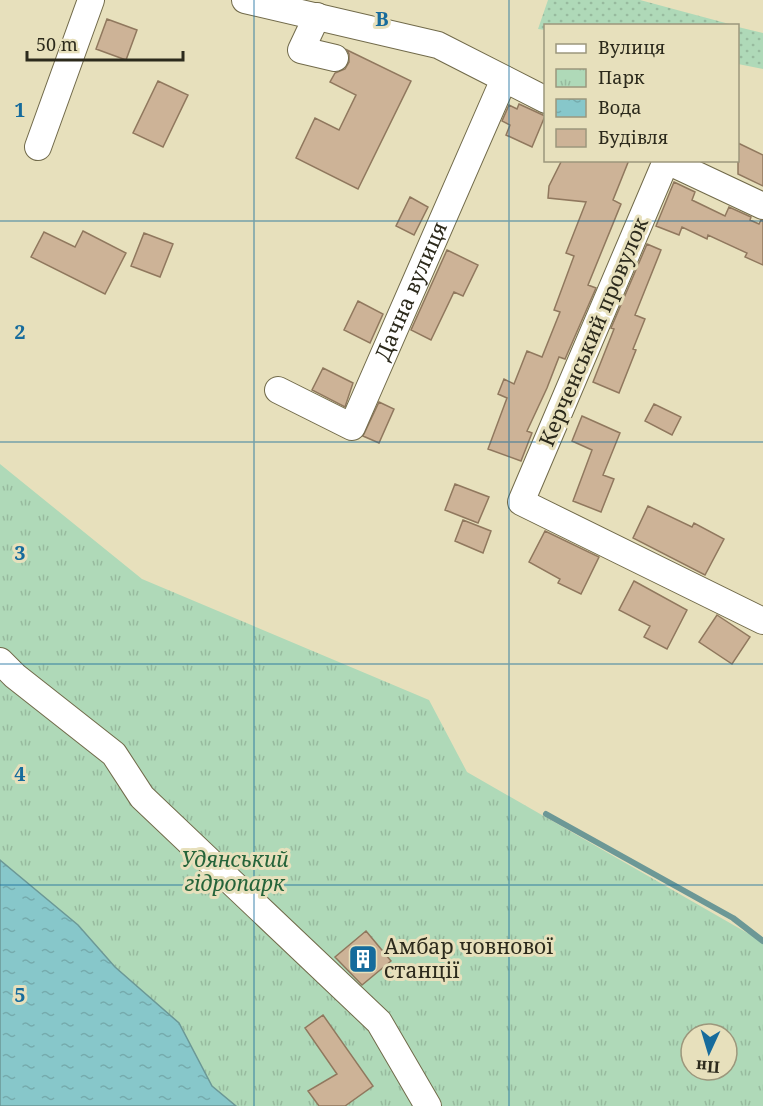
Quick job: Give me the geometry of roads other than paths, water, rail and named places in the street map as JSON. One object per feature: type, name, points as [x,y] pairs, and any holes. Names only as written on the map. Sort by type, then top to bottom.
[{"type":"street","points":[[38,147],[91,0]]},
{"type":"street","points":[[245,0],[438,45],[544,99]]},
{"type":"street","points":[[317,16],[301,50],[335,58]]},
{"type":"street","name":"Дачна вулиця","points":[[278,390],[352,427],[504,79]]},
{"type":"street","name":"Керченський провулок","points":[[666,162],[521,502],[763,621]]},
{"type":"street","points":[[668,162],[763,206]]},
{"type":"street","points":[[0,661],[15,676],[114,754],[142,796],[379,1022],[428,1106]]},
{"type":"water","points":[[0,860],[78,925],[115,967],[179,1023],[212,1086],[236,1106],[0,1106]]},
{"type":"waterway","points":[[546,814],[733,918],[763,941]]},
{"type":"place","name":"Амбар човнової станції","points":[[363,959]]},
{"type":"park label","name":"Удянський гідропарк","points":[[235,872]]}]
